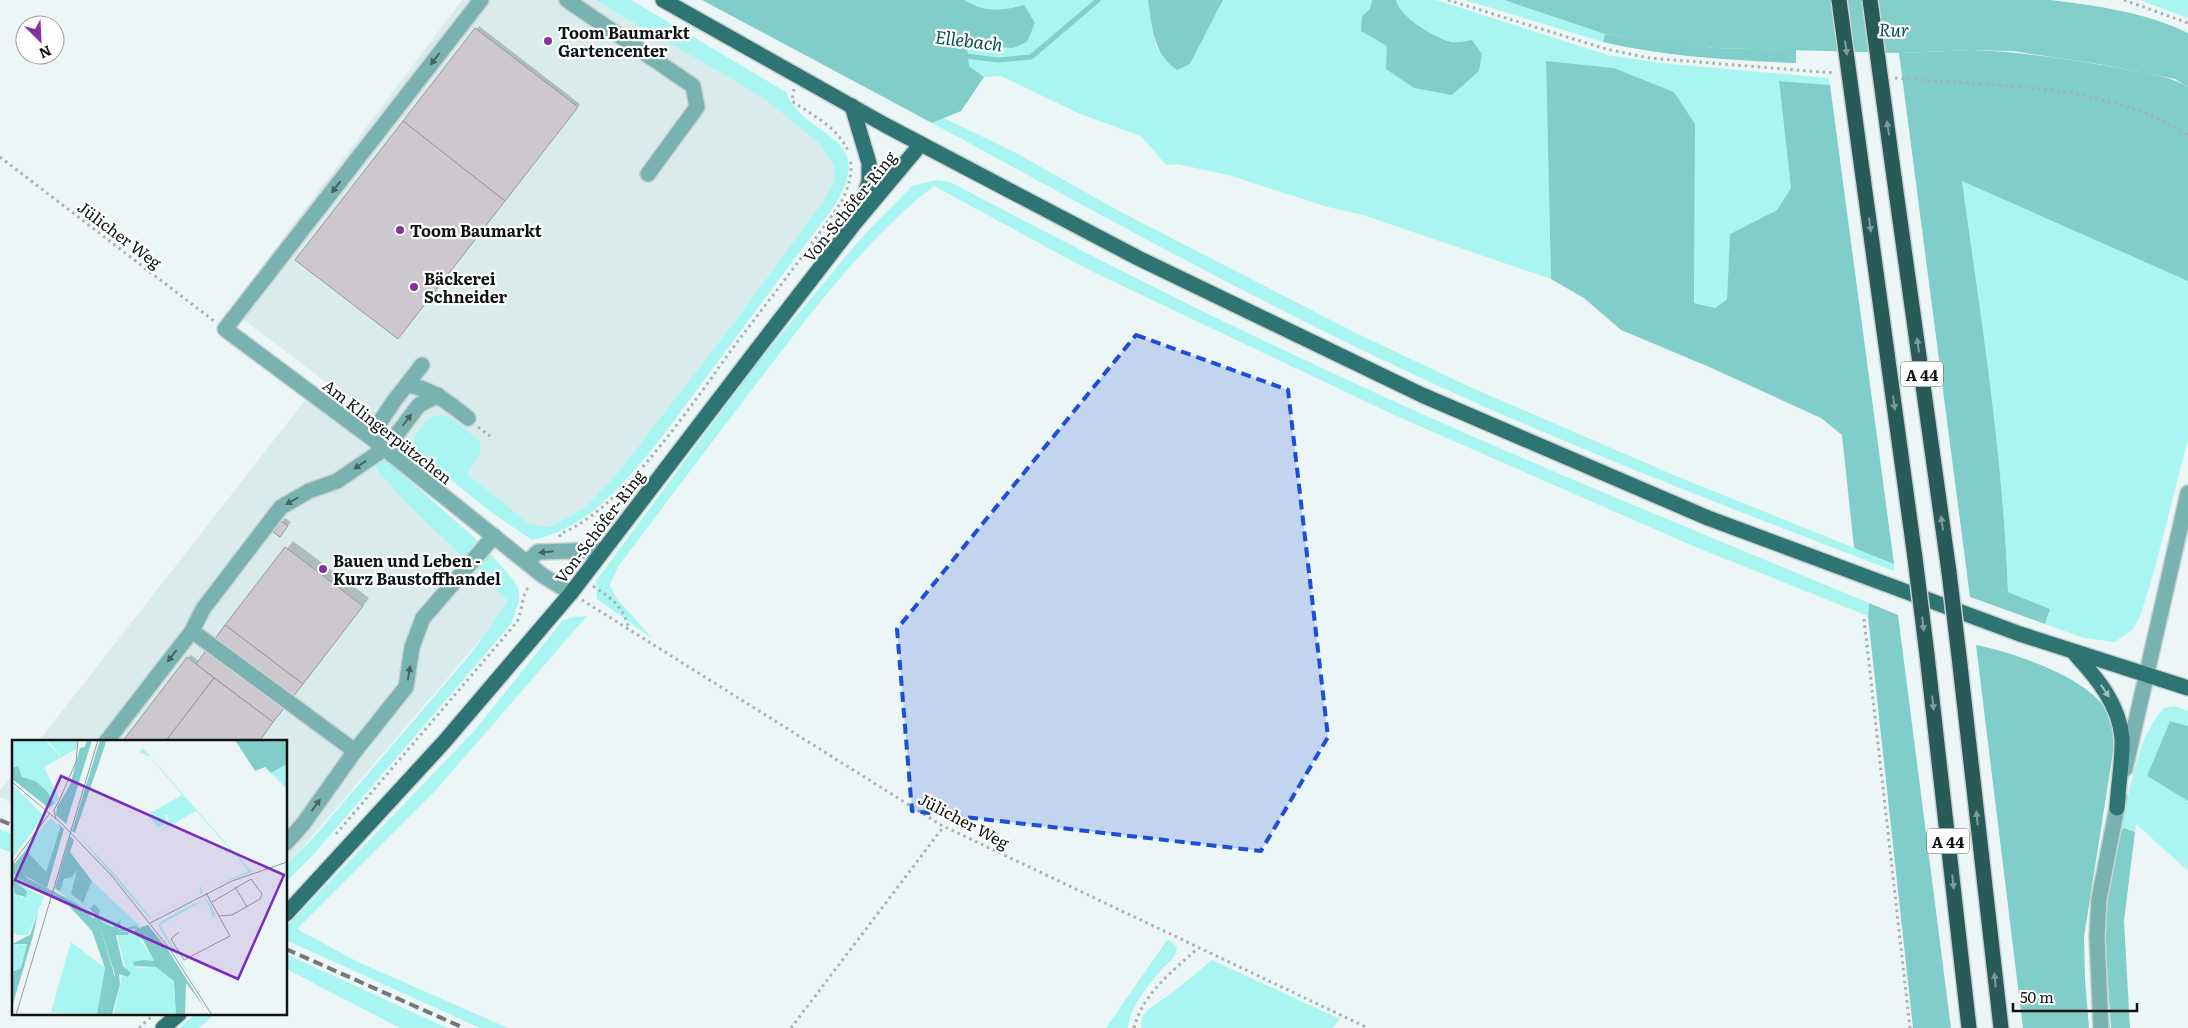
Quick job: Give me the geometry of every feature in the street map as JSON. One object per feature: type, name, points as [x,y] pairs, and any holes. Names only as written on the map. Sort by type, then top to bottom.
[{"type":"highway","name":"A 44","points":[[1839,0],[1915,558],[1969,1028]]},
{"type":"highway","name":"A 44","points":[[1870,0],[1949,572],[2001,1028]]},
{"type":"main road","points":[[663,0],[921,144],[1138,258],[1422,395],[1708,518],[2020,634],[2188,688]]},
{"type":"main road","points":[[852,106],[869,163],[869,182],[854,224]]},
{"type":"main road","name":"Von-Schöfer-Ring","points":[[288,912],[432,755],[571,593],[854,224],[921,144]]},
{"type":"main road","points":[[2074,652],[2095,676],[2112,701],[2118,717],[2122,738],[2117,808]]},
{"type":"main road","points":[[163,1028],[177,1016]]},
{"type":"street","points":[[225,329],[481,0]]},
{"type":"street","points":[[567,0],[693,86],[697,107],[648,174]]},
{"type":"street","name":"Am Klingerpützchen","points":[[225,329],[370,438],[542,575],[571,593]]},
{"type":"street","points":[[370,438],[394,401],[422,365]]},
{"type":"street","points":[[408,385],[424,388],[467,412]]},
{"type":"street","points":[[108,740],[192,631],[203,609],[281,507],[309,491],[337,481],[388,452],[397,434],[419,404],[438,395]]},
{"type":"street","points":[[2101,1028],[2097,936],[2099,899],[2117,808],[2188,493]]},
{"type":"street","points":[[288,840],[406,687],[412,647],[423,618],[494,536]]},
{"type":"street","points":[[527,562],[538,552],[603,550]]},
{"type":"street","points":[[192,631],[355,751]]},
{"type":"path","points":[[1448,0],[1606,49],[1649,58],[1841,74]]},
{"type":"path","points":[[2124,0],[2188,23]]},
{"type":"path","points":[[561,551],[560,534],[574,528],[596,512],[632,478],[664,440],[842,202],[849,186],[852,168],[850,156],[843,141],[833,129],[792,101],[793,92],[800,78]]},
{"type":"path","points":[[1890,78],[2065,91],[2133,108],[2170,124],[2188,135]]},
{"type":"path","name":"Jülicher Weg","points":[[0,157],[225,329]]},
{"type":"path","points":[[330,841],[517,622],[523,609],[524,592],[542,575]]},
{"type":"path","points":[[582,578],[610,598],[625,613],[629,629]]},
{"type":"path","name":"Jülicher Weg","points":[[571,593],[944,826],[1368,1028]]},
{"type":"path","points":[[1864,619],[1910,1028]]},
{"type":"path","points":[[791,1028],[944,826]]},
{"type":"path","points":[[1134,1028],[1139,1013],[1154,989],[1198,948]]},
{"type":"path","points":[[139,1028],[152,1016]]},
{"type":"highlighted area","points":[[1136,335],[1288,390],[1328,737],[1261,851],[912,811],[897,629]]},
{"type":"shaded area","points":[[462,0],[595,0],[762,97],[820,143],[834,166],[834,181],[826,197],[733,324],[616,475],[584,508],[550,527],[530,524],[467,474],[480,454],[412,440],[412,448],[230,309]]},
{"type":"shaded area","points":[[595,0],[631,0],[786,92],[795,108],[835,140],[844,151],[849,165],[846,183],[833,208],[641,463],[610,496],[586,516],[556,533],[532,540],[488,510],[412,448],[416,434],[429,419],[437,416],[451,418],[458,423],[480,441],[480,454],[467,474],[530,524],[550,527],[584,508],[616,475],[733,324],[826,197],[834,181],[834,166],[819,143],[762,97]]},
{"type":"shaded area","points":[[702,0],[965,0],[980,7],[994,10],[1024,5],[1035,23],[1027,42],[1013,48],[967,45],[969,66],[984,77],[961,111],[932,123]]},
{"type":"shaded area","points":[[965,0],[1148,0],[1156,48],[1190,64],[1223,0],[1372,0],[1370,9],[1362,16],[1387,46],[1387,69],[1472,40],[1450,42],[1434,35],[1410,19],[1396,0],[1436,0],[1608,55],[1660,63],[1828,78],[1830,85],[1779,81],[1791,188],[1777,210],[1730,234],[1727,299],[1715,308],[1694,303],[1695,124],[1674,92],[1614,68],[1546,61],[1551,279],[1363,215],[1328,207],[1228,175],[1177,164],[1166,165],[1141,136],[1080,114],[1001,76],[984,77],[969,66],[967,45],[998,48],[1024,5],[994,10],[980,7]]},
{"type":"shaded area","points":[[1148,0],[1223,0],[1190,64],[1177,70],[1163,56],[1155,39]]},
{"type":"shaded area","points":[[1372,0],[1396,0],[1410,19],[1426,30],[1450,42],[1472,40],[1482,54],[1479,71],[1452,95],[1414,88],[1386,69],[1387,46],[1361,31],[1362,16],[1370,9]]},
{"type":"shaded area","points":[[1465,0],[1504,0],[1605,34],[1603,42]]},
{"type":"shaded area","points":[[2140,0],[2188,0],[2188,18],[2182,16]]},
{"type":"shaded area","points":[[1605,34],[1715,48],[1796,50],[1796,63],[1723,59],[1651,51],[1603,42]]},
{"type":"shaded area","points":[[1972,50],[2090,63],[2159,76],[2174,80],[2188,87],[2188,281],[1962,181],[1984,335],[1996,437],[2008,592],[2050,609],[2045,624],[1970,597],[1899,53]]},
{"type":"shaded area","points":[[1546,61],[1614,68],[1674,92],[1695,124],[1694,303],[1715,308],[1727,299],[1730,234],[1777,210],[1791,188],[1779,81],[1830,85],[1894,564],[1854,548],[1842,435],[1821,418],[1707,366],[1621,330],[1584,298],[1551,279]]},
{"type":"shaded area","points":[[944,118],[1014,152],[1119,211],[1356,333],[1470,387],[1676,476],[1894,564],[1894,571],[1694,494],[1562,440],[1366,352],[1202,269],[932,123]]},
{"type":"shaded area","points":[[936,180],[950,182],[1161,291],[1361,387],[1578,482],[1869,603],[1868,616],[1693,546],[1392,414],[1087,269],[934,186],[890,224],[828,292],[618,567],[610,585],[616,598],[653,639],[597,599],[596,581],[758,362],[861,238],[912,186]]},
{"type":"shaded area","points":[[1962,180],[2188,281],[2188,439],[2155,568],[2141,614],[2133,629],[2115,642],[2084,638],[2045,624],[2050,609],[2008,592],[1996,437],[1984,334]]},
{"type":"shaded area","points":[[306,399],[387,463],[493,579],[510,605],[288,865],[288,740],[40,740]]},
{"type":"shaded area","points":[[377,452],[477,540],[508,573],[518,587],[519,601],[511,624],[314,854],[288,880],[288,863],[314,837],[473,651],[508,601],[409,505],[378,472],[375,461]]},
{"type":"shaded area","points":[[1869,603],[1898,615],[1951,1028],[1913,1028],[1868,616]]},
{"type":"shaded area","points":[[587,616],[435,791],[297,929],[358,962],[508,1028],[480,1028],[288,941],[288,925],[475,730],[562,621],[573,617]]},
{"type":"shaded area","points":[[1976,645],[2008,653],[2064,676],[2095,696],[2105,708],[2110,718],[2113,752],[2084,937],[2089,1028],[2023,1028]]},
{"type":"shaded area","points":[[2174,706],[2188,711],[2188,726],[2170,721],[2147,776],[2188,801],[2188,871],[2136,824],[2135,832],[2124,828],[2121,831],[2135,766],[2147,734],[2164,708]]},
{"type":"shaded area","points":[[2170,721],[2188,726],[2188,801],[2147,776]]},
{"type":"shaded area","points":[[12,775],[12,802],[0,797],[0,790]]},
{"type":"shaded area","points":[[2124,828],[2135,832],[2124,921],[2130,1028],[2111,1028],[2105,937],[2108,892],[2121,831]]},
{"type":"shaded area","points":[[0,829],[12,834],[12,853],[0,848]]},
{"type":"shaded area","points":[[1167,940],[1173,942],[1177,948],[1175,955],[1140,997],[1132,1012],[1128,1028],[1106,1028]]},
{"type":"shaded area","points":[[288,955],[447,1028],[400,1028],[288,970]]},
{"type":"shaded area","points":[[1212,960],[1340,1019],[1333,1028],[1141,1028],[1142,1017],[1151,1007],[1168,996]]},
{"type":"shaded area","points":[[193,1016],[213,1016],[199,1028],[179,1028]]},
{"type":"water","name":"Rur","points":[[1504,0],[2051,0],[2138,15],[2188,33],[2188,87],[2175,79],[2098,64],[2013,51],[1972,50],[1899,53],[1715,48],[1679,44],[1605,34]]},
{"type":"building","points":[[475,28],[578,107],[505,201],[403,121]]},
{"type":"building","name":"Toom Baumarkt","points":[[403,121],[505,201],[398,339],[295,260]]},
{"type":"building","points":[[281,521],[288,526],[280,537],[273,532]]},
{"type":"building","points":[[285,547],[363,606],[303,684],[225,625]]},
{"type":"building","points":[[225,625],[303,684],[273,722],[196,664]]},
{"type":"building","points":[[187,657],[214,678],[167,740],[124,740]]},
{"type":"building","points":[[214,678],[273,722],[260,740],[167,740]]},
{"type":"waterway","name":"Ellebach","points":[[828,0],[904,42],[942,53],[998,60],[1031,57],[1098,0]]},
{"type":"railway","points":[[0,820],[12,825]]},
{"type":"railway","points":[[288,950],[464,1028]]},
{"type":"place","name":"Toom Baumarkt Gartencenter","points":[[548,41]]},
{"type":"place","name":"Toom Baumarkt","points":[[400,230]]},
{"type":"place","name":"Bäckerei Schneider","points":[[414,287]]},
{"type":"place","name":"Bauen und Leben - Kurz Baustoffhandel","points":[[323,569]]}]
